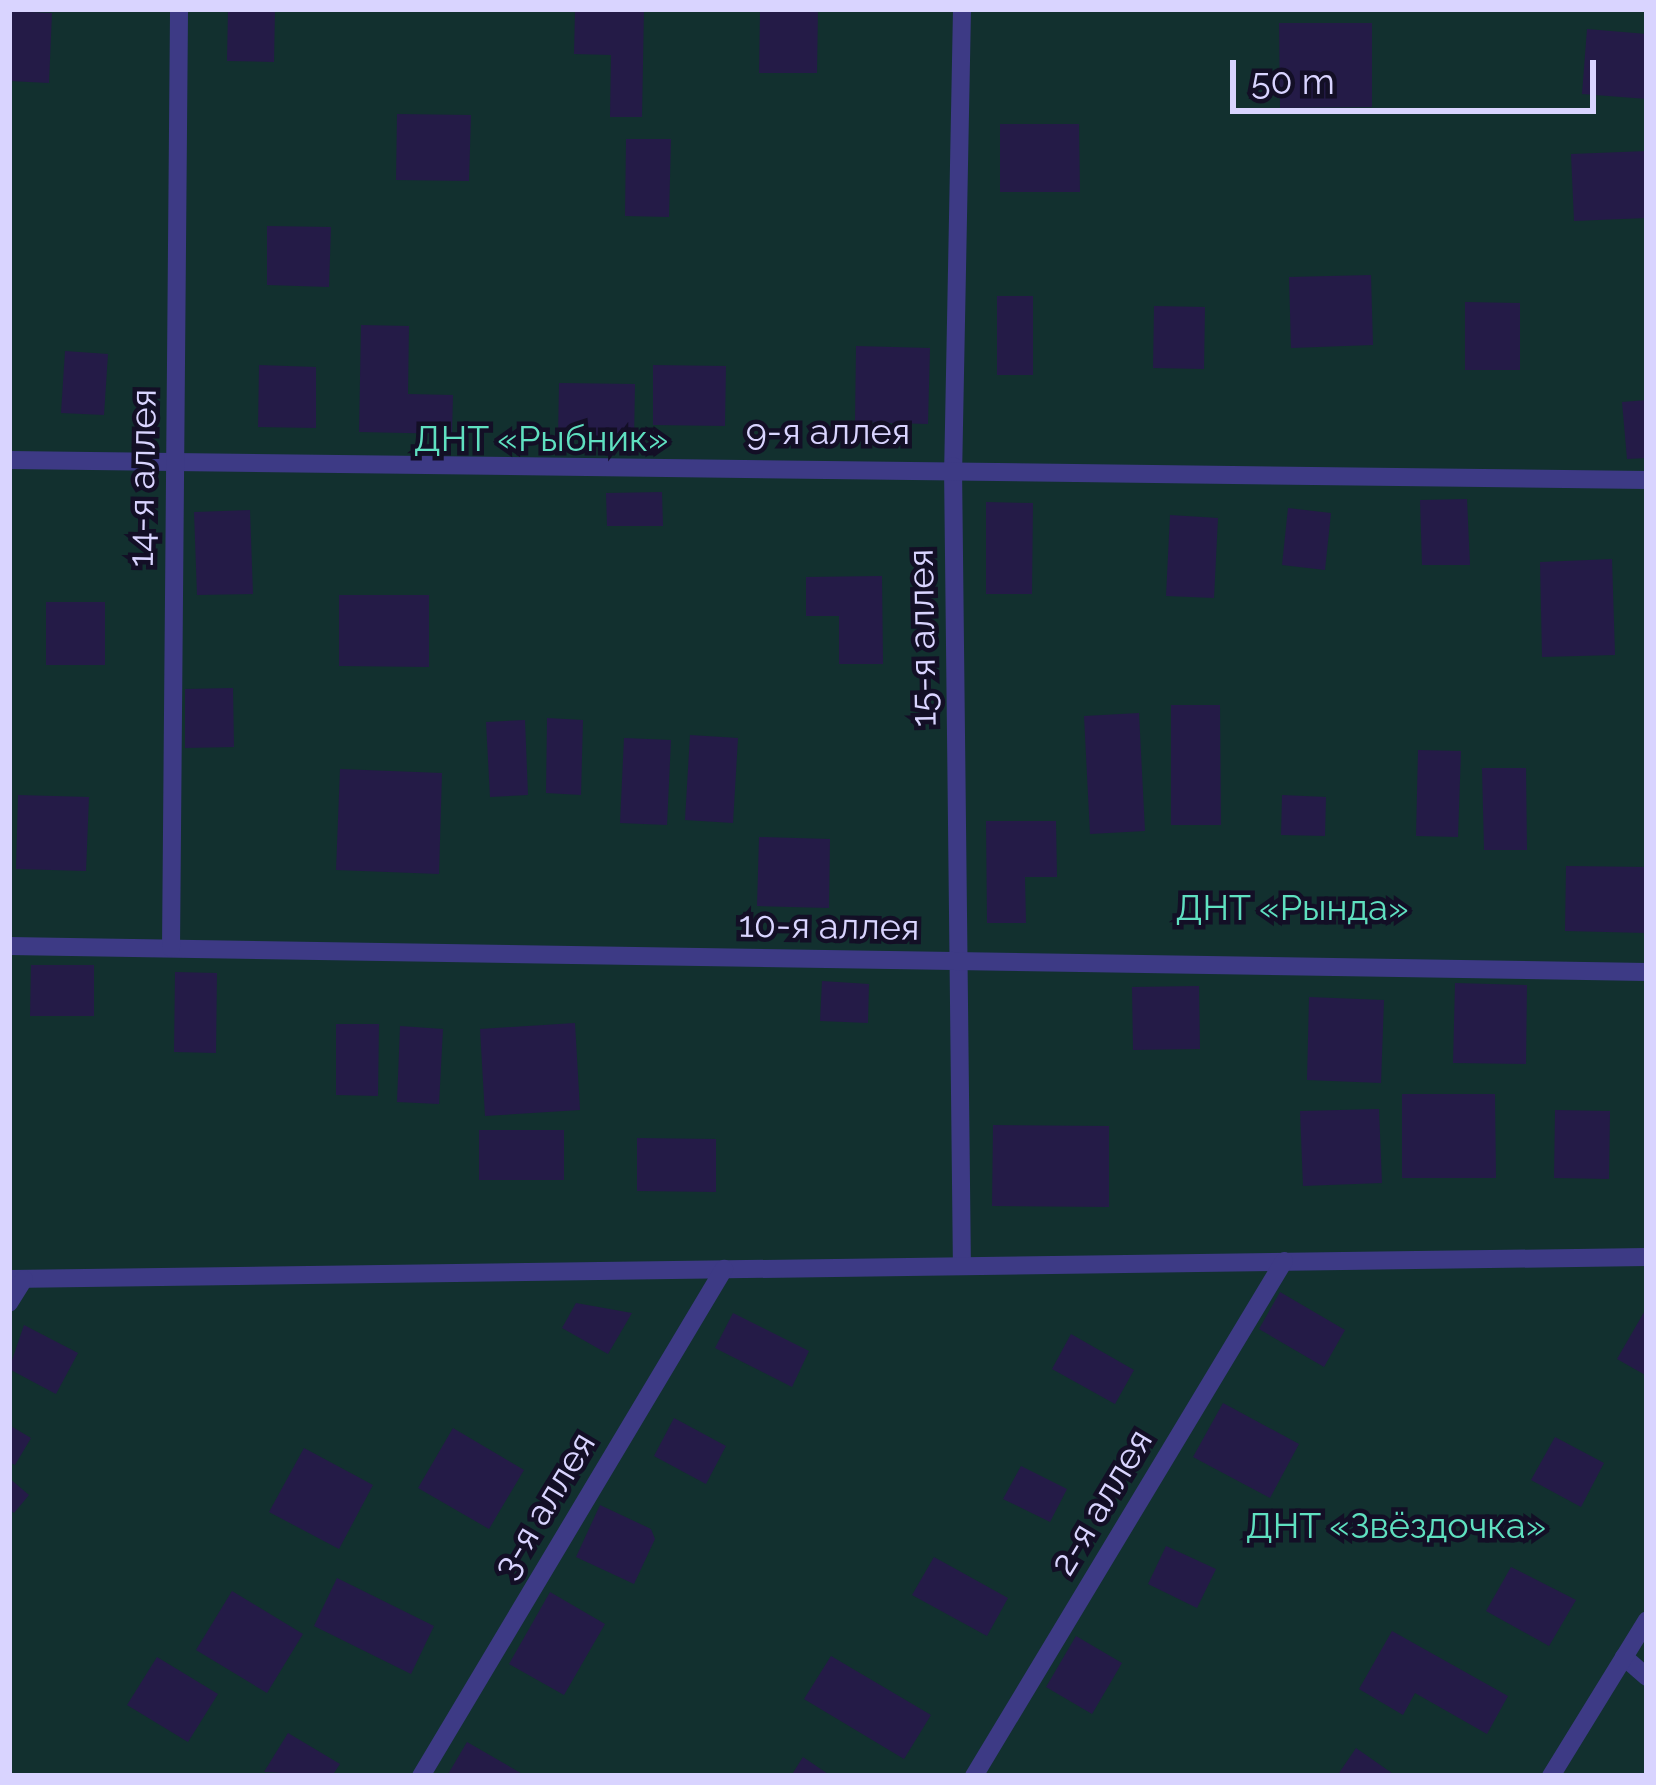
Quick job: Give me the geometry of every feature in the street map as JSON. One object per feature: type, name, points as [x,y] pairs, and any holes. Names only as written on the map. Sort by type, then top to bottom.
[{"type":"lane","name":"14-я аллея","points":[[171,948],[179,9]]},
{"type":"lane","name":"15-я аллея","points":[[962,9],[953,466],[962,1265]]},
{"type":"lane","name":"9-я аллея","points":[[9,460],[953,466],[1647,480]]},
{"type":"lane","name":"10-я аллея","points":[[9,946],[1647,973]]},
{"type":"lane","points":[[9,1303],[17,1279],[1647,1257]]},
{"type":"lane","name":"2-я аллея","points":[[974,1776],[1284,1261]]},
{"type":"lane","name":"3-я аллея","points":[[421,1776],[724,1269]]},
{"type":"lane","points":[[1551,1776],[1647,1620]]},
{"type":"lane","points":[[1624,1657],[1647,1677]]},
{"type":"green space","points":[[9,9],[1647,9],[1647,1776],[9,1776]]},
{"type":"building","points":[[228,9],[275,9],[274,62],[227,61]]},
{"type":"building","points":[[575,9],[644,9],[642,117],[610,117],[611,55],[574,54]]},
{"type":"building","points":[[760,9],[818,9],[817,73],[759,73]]},
{"type":"building","points":[[9,11],[52,13],[49,83],[9,81]]},
{"type":"building","points":[[1279,23],[1372,23],[1372,107],[1280,108]]},
{"type":"building","points":[[1587,29],[1647,34],[1647,99],[1582,94]]},
{"type":"building","points":[[397,114],[471,115],[469,181],[396,180]]},
{"type":"building","points":[[1000,124],[1079,124],[1080,192],[1000,192]]},
{"type":"building","points":[[626,139],[671,139],[669,217],[625,216]]},
{"type":"building","points":[[1647,151],[1647,218],[1574,221],[1571,154]]},
{"type":"building","points":[[267,226],[331,227],[329,287],[267,285]]},
{"type":"building","points":[[1371,275],[1373,345],[1291,348],[1289,277]]},
{"type":"building","points":[[997,296],[1033,296],[1033,375],[997,375]]},
{"type":"building","points":[[1465,302],[1520,303],[1520,370],[1465,370]]},
{"type":"building","points":[[1154,306],[1205,307],[1204,369],[1153,368]]},
{"type":"building","points":[[361,325],[409,326],[408,394],[453,395],[452,434],[359,432]]},
{"type":"building","points":[[856,346],[930,348],[928,424],[855,422]]},
{"type":"building","points":[[65,351],[108,354],[104,415],[61,413]]},
{"type":"building","points":[[259,365],[316,367],[316,428],[258,427]]},
{"type":"building","points":[[653,365],[726,366],[725,426],[653,425]]},
{"type":"building","points":[[559,383],[635,384],[634,440],[558,438]]},
{"type":"building","points":[[1647,400],[1647,458],[1627,459],[1622,402]]},
{"type":"building","points":[[662,492],[663,526],[607,526],[606,493]]},
{"type":"building","points":[[1467,499],[1470,565],[1422,565],[1420,500]]},
{"type":"building","points":[[986,502],[1033,503],[1032,594],[986,594]]},
{"type":"building","points":[[1288,508],[1331,513],[1325,570],[1282,565]]},
{"type":"building","points":[[250,510],[253,594],[197,595],[194,512]]},
{"type":"building","points":[[1170,515],[1218,518],[1214,598],[1166,596]]},
{"type":"building","points":[[1612,559],[1615,655],[1542,657],[1540,562]]},
{"type":"building","points":[[882,576],[883,664],[839,664],[839,616],[806,616],[806,577]]},
{"type":"building","points":[[339,595],[429,595],[429,667],[339,666]]},
{"type":"building","points":[[46,602],[105,602],[105,665],[46,665]]},
{"type":"building","points":[[233,688],[234,747],[185,748],[185,689]]},
{"type":"building","points":[[1171,705],[1220,705],[1221,825],[1171,825]]},
{"type":"building","points":[[1139,713],[1145,831],[1090,834],[1084,716]]},
{"type":"building","points":[[547,718],[583,720],[581,795],[546,793]]},
{"type":"building","points":[[525,720],[528,795],[490,797],[486,722]]},
{"type":"building","points":[[690,735],[738,738],[733,823],[685,820]]},
{"type":"building","points":[[624,738],[671,740],[667,825],[620,823]]},
{"type":"building","points":[[1418,750],[1461,751],[1458,837],[1416,836]]},
{"type":"building","points":[[1482,768],[1526,768],[1527,850],[1484,850]]},
{"type":"building","points":[[340,769],[442,773],[439,874],[336,870]]},
{"type":"building","points":[[18,795],[89,797],[86,871],[16,869]]},
{"type":"building","points":[[1282,795],[1326,797],[1325,836],[1281,835]]},
{"type":"building","points":[[986,821],[1056,821],[1057,877],[1025,877],[1026,923],[987,923]]},
{"type":"building","points":[[759,837],[830,839],[829,908],[757,906]]},
{"type":"building","points":[[1566,866],[1647,867],[1646,933],[1565,931]]},
{"type":"building","points":[[31,965],[94,965],[94,1016],[30,1016]]},
{"type":"building","points":[[175,972],[217,973],[216,1053],[174,1052]]},
{"type":"building","points":[[822,981],[869,984],[868,1023],[820,1021]]},
{"type":"building","points":[[1455,983],[1527,985],[1526,1064],[1453,1063]]},
{"type":"building","points":[[1199,986],[1200,1049],[1133,1050],[1132,987]]},
{"type":"building","points":[[1309,997],[1384,1000],[1381,1083],[1307,1080]]},
{"type":"building","points":[[575,1023],[580,1110],[485,1116],[480,1029]]},
{"type":"building","points":[[336,1024],[379,1024],[378,1096],[336,1095]]},
{"type":"building","points":[[400,1026],[443,1029],[439,1104],[397,1102]]},
{"type":"building","points":[[1402,1094],[1495,1094],[1496,1178],[1402,1178]]},
{"type":"building","points":[[1379,1109],[1382,1183],[1303,1186],[1300,1111]]},
{"type":"building","points":[[1555,1110],[1610,1111],[1609,1179],[1554,1178]]},
{"type":"building","points":[[993,1125],[1109,1126],[1109,1207],[992,1206]]},
{"type":"building","points":[[479,1130],[564,1130],[564,1180],[479,1180]]},
{"type":"building","points":[[637,1138],[716,1139],[716,1192],[637,1191]]},
{"type":"building","points":[[1280,1292],[1345,1330],[1324,1367],[1259,1329]]},
{"type":"building","points":[[576,1303],[632,1313],[608,1354],[562,1328]]},
{"type":"building","points":[[1647,1307],[1647,1376],[1617,1359]]},
{"type":"building","points":[[733,1313],[809,1351],[792,1387],[715,1348]]},
{"type":"building","points":[[24,1325],[78,1353],[56,1394],[9,1369]]},
{"type":"building","points":[[1071,1334],[1134,1370],[1115,1404],[1052,1369]]},
{"type":"building","points":[[1223,1403],[1299,1444],[1270,1498],[1193,1457]]},
{"type":"building","points":[[674,1418],[726,1446],[706,1484],[654,1456]]},
{"type":"building","points":[[9,1425],[31,1438],[15,1465],[9,1462]]},
{"type":"building","points":[[453,1428],[524,1470],[489,1529],[418,1488]]},
{"type":"building","points":[[1555,1437],[1604,1463],[1581,1507],[1531,1480]]},
{"type":"building","points":[[304,1448],[373,1485],[339,1549],[269,1512]]},
{"type":"building","points":[[1021,1466],[1067,1489],[1050,1522],[1003,1499]]},
{"type":"building","points":[[9,1478],[29,1495],[14,1513],[9,1509]]},
{"type":"building","points":[[600,1505],[651,1529],[655,1539],[634,1584],[576,1557]]},
{"type":"building","points":[[1166,1546],[1216,1569],[1197,1608],[1148,1584]]},
{"type":"building","points":[[934,1557],[1008,1598],[987,1636],[912,1595]]},
{"type":"building","points":[[1511,1567],[1576,1600],[1549,1646],[1486,1611]]},
{"type":"building","points":[[337,1578],[434,1626],[411,1674],[314,1626]]},
{"type":"building","points":[[232,1591],[303,1634],[267,1693],[196,1650]]},
{"type":"building","points":[[550,1592],[605,1624],[564,1695],[509,1664]]},
{"type":"building","points":[[1392,1631],[1508,1696],[1487,1734],[1415,1693],[1403,1715],[1359,1689]]},
{"type":"building","points":[[1076,1636],[1122,1663],[1092,1714],[1046,1687]]},
{"type":"building","points":[[831,1656],[931,1715],[904,1759],[804,1699]]},
{"type":"building","points":[[157,1657],[218,1694],[188,1742],[127,1705]]},
{"type":"building","points":[[288,1733],[340,1764],[332,1776],[264,1772]]},
{"type":"building","points":[[467,1742],[526,1776],[447,1776]]},
{"type":"building","points":[[1356,1748],[1396,1776],[1337,1776]]},
{"type":"building","points":[[803,1757],[831,1776],[791,1776]]},
{"type":"park label","name":"ДНТ «Рыбник»","points":[[541,439]]},
{"type":"park label","name":"ДНТ «Рында»","points":[[1292,908]]},
{"type":"park label","name":"ДНТ «Звёздочка»","points":[[1396,1526]]}]
